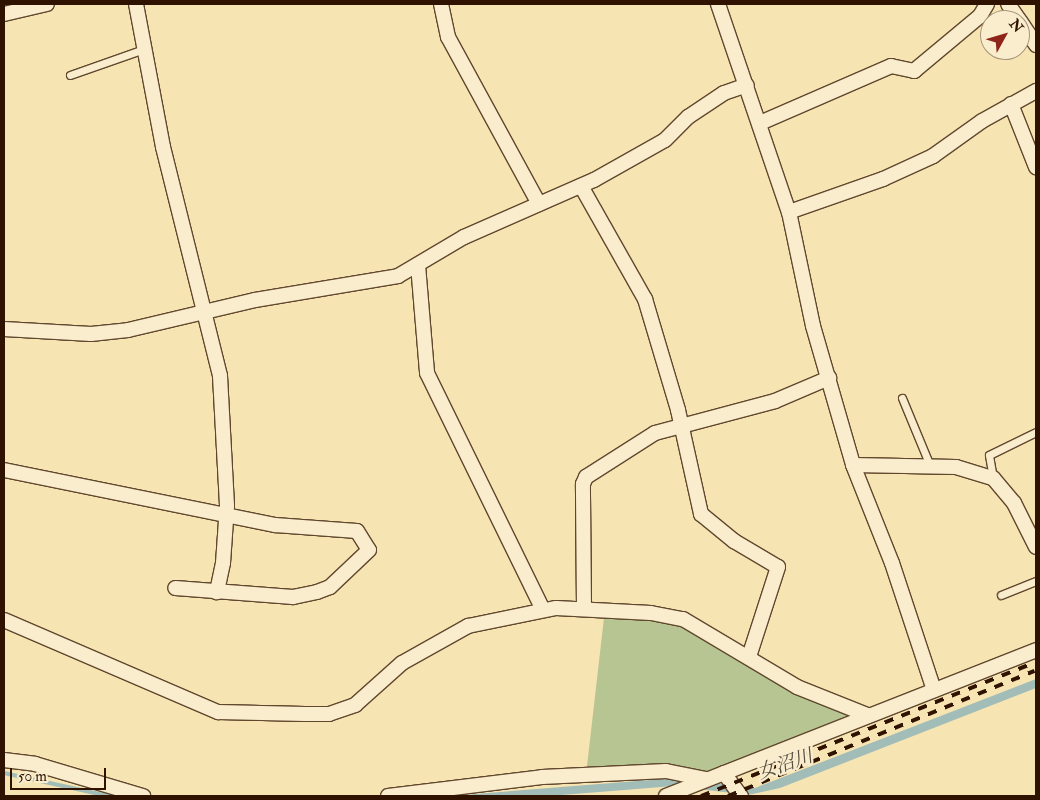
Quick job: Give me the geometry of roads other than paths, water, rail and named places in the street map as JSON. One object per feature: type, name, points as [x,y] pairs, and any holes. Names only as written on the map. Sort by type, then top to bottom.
[{"type":"street","points":[[4,14],[47,4]]},
{"type":"street","points":[[136,4],[163,147],[220,376],[226,514],[223,563],[217,592]]},
{"type":"street","points":[[441,4],[448,37],[539,204]]},
{"type":"street","points":[[718,4],[789,212],[813,326],[853,465],[892,563],[934,690]]},
{"type":"street","points":[[760,123],[891,66],[914,71],[980,16],[988,4]]},
{"type":"street","points":[[4,329],[91,334],[128,330],[204,312],[367,284],[418,265],[464,236],[581,186],[666,140],[688,117],[724,94],[747,86]]},
{"type":"street","points":[[789,212],[883,179],[933,156],[1011,104],[1036,91]]},
{"type":"street","points":[[1011,104],[1036,167]]},
{"type":"street","points":[[581,186],[645,299],[681,425],[701,514],[734,541],[778,567],[749,656]]},
{"type":"street","points":[[418,265],[427,373],[543,610]]},
{"type":"street","points":[[584,609],[582,484],[586,477],[655,433],[775,401],[829,378]]},
{"type":"street","points":[[853,465],[956,468],[994,478],[1014,504],[1036,547]]},
{"type":"street","points":[[4,470],[142,501],[226,514],[275,525],[357,531],[368,550],[337,581],[317,592],[293,597],[175,588]]},
{"type":"street","points":[[4,620],[218,712],[329,714],[355,705],[402,664],[468,626],[543,610],[584,609],[683,619],[749,656],[797,687],[867,715]]},
{"type":"street","points":[[666,796],[867,715],[1036,650]]},
{"type":"street","points":[[4,760],[35,764],[142,796]]},
{"type":"street","points":[[388,796],[560,776],[666,771],[706,779]]},
{"type":"street","points":[[724,773],[741,796]]},
{"type":"lane","points":[[70,75],[144,48]]},
{"type":"lane","points":[[902,398],[931,468]]},
{"type":"lane","points":[[994,478],[989,455],[1036,432]]},
{"type":"lane","points":[[1001,595],[1036,581]]},
{"type":"water","points":[[1036,679],[1036,688],[780,788],[748,795],[674,786],[549,796],[450,796],[675,778],[755,788]]},
{"type":"waterway","name":"女沼川","points":[[4,773],[109,796]]},
{"type":"railway","points":[[701,796],[1036,662]]},
{"type":"railway","points":[[728,796],[1034,671]]}]
